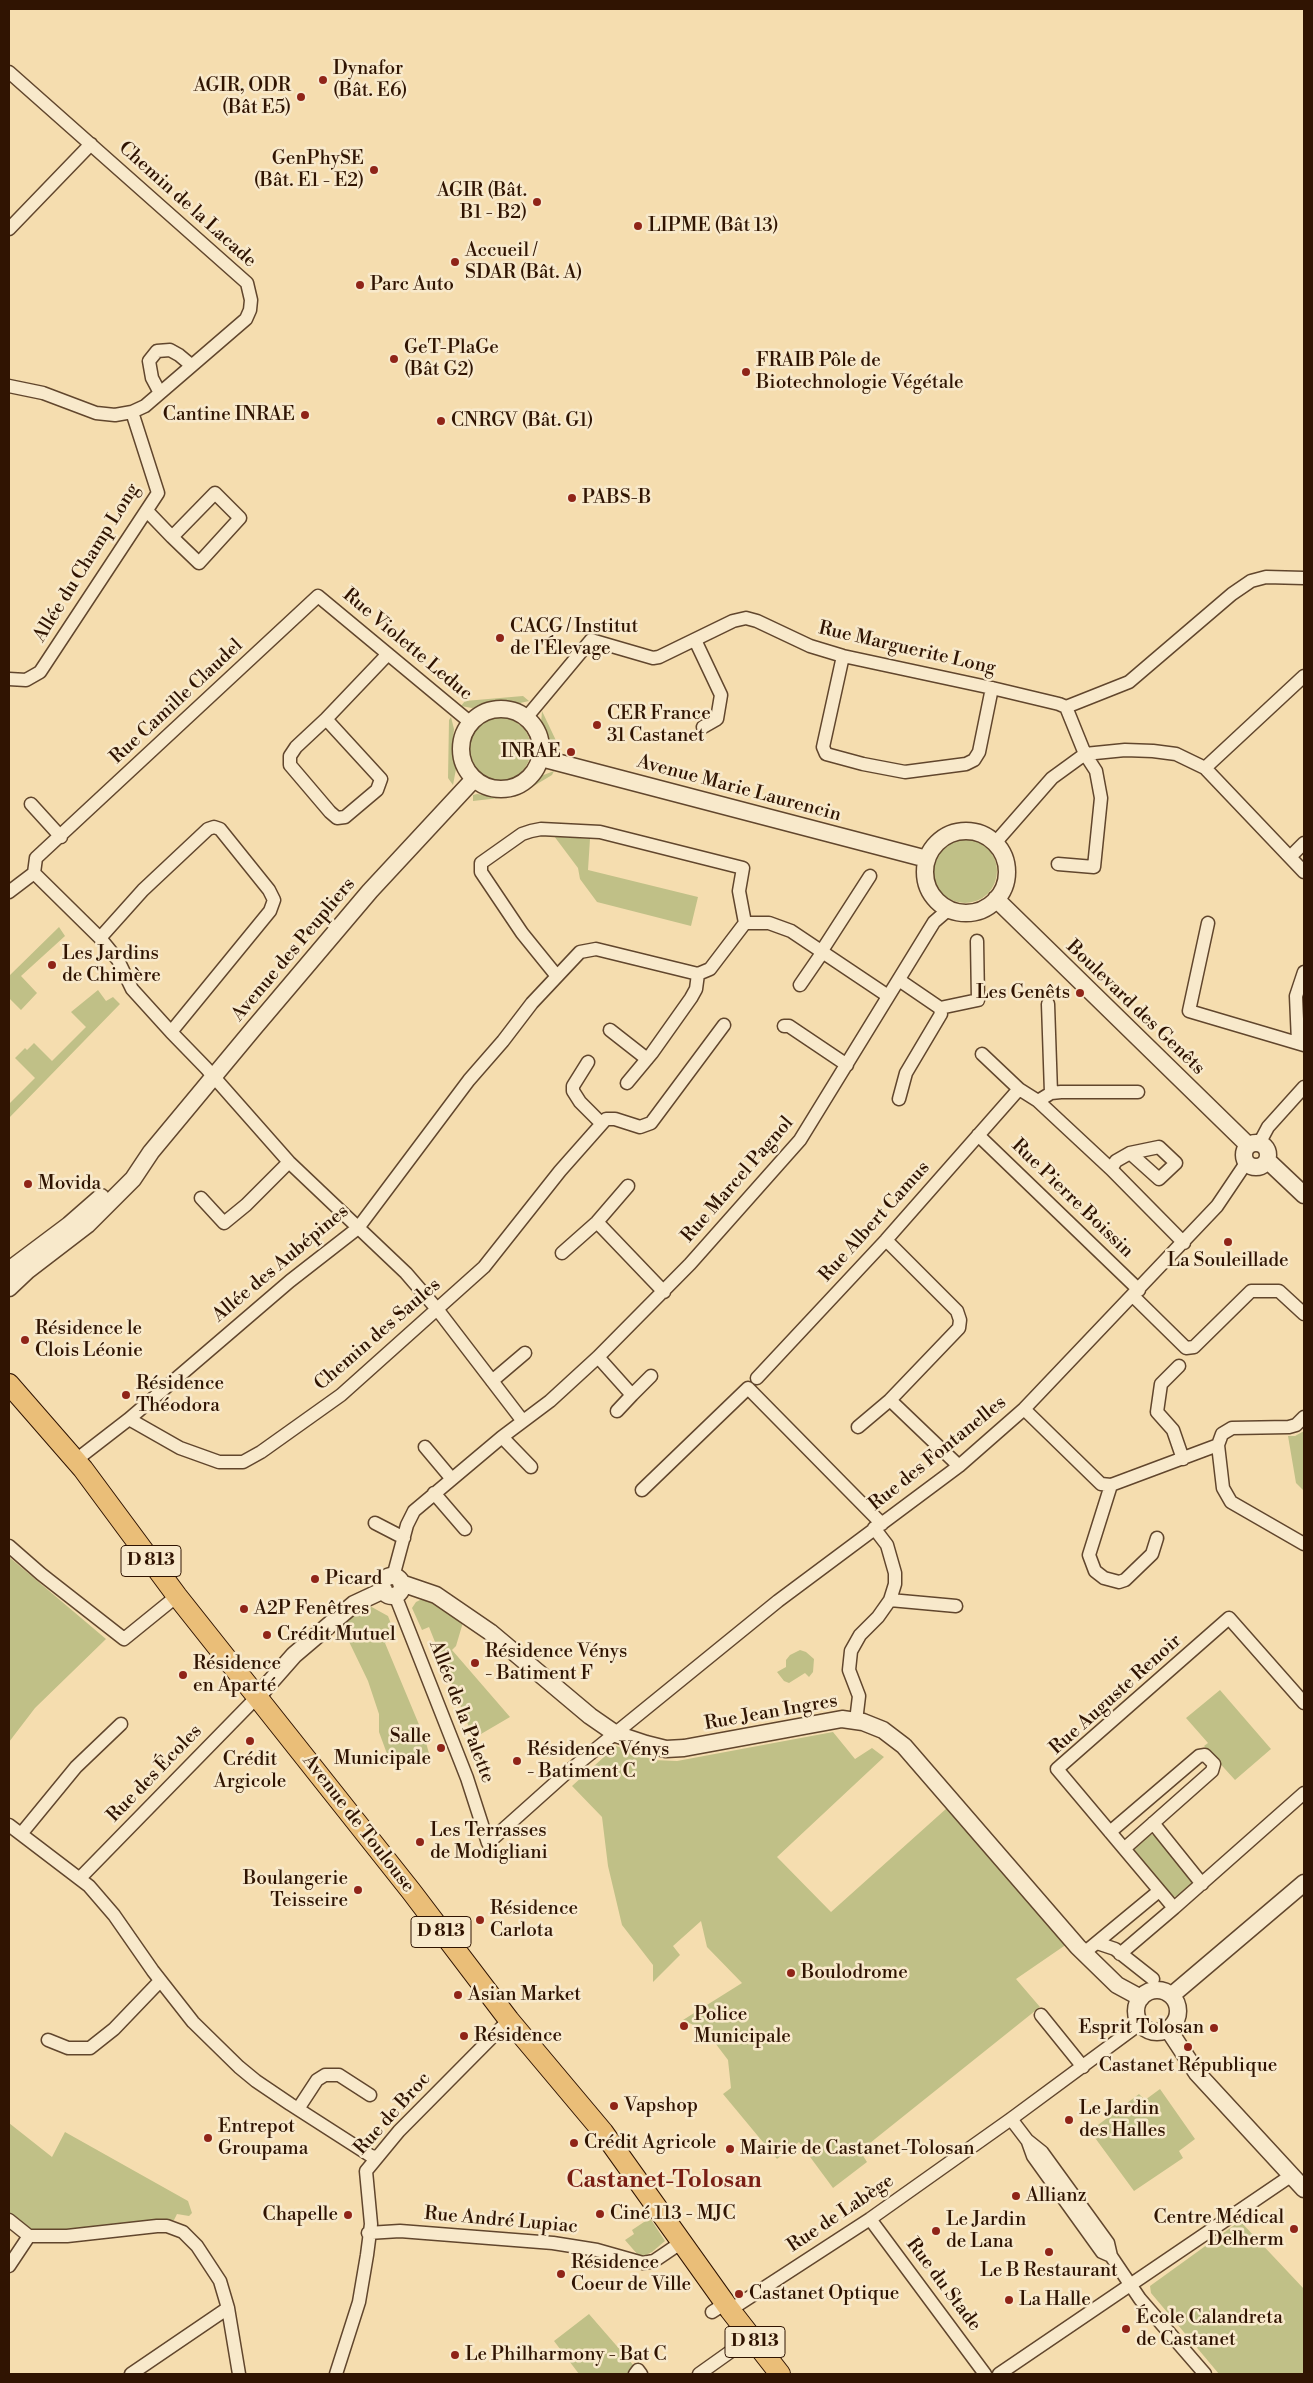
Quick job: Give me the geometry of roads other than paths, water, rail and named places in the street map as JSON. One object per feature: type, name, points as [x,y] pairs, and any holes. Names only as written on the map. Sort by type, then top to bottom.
[{"type":"main road","name":"Avenue de Toulouse","points":[[9,1378],[15,1391],[76,1460],[177,1596],[509,2020],[603,2132],[682,2242],[722,2309],[751,2337],[780,2374]]},
{"type":"street","name":"Chemin de la Lacade","points":[[9,72],[247,283],[251,300],[250,310],[246,319],[145,406],[132,412]]},
{"type":"street","points":[[9,229],[91,144]]},
{"type":"street","points":[[160,393],[152,378],[149,361],[157,351],[170,350],[191,366]]},
{"type":"street","points":[[9,386],[43,393],[96,414],[115,415],[132,412]]},
{"type":"street","name":"Allée du Champ Long","points":[[9,679],[26,680],[40,672],[158,493],[132,412]]},
{"type":"street","points":[[147,512],[172,537],[199,563],[240,518],[215,493],[172,537]]},
{"type":"street","points":[[1058,864],[1094,868],[1101,798],[1096,771],[1085,754],[1066,707],[1129,682],[1232,594],[1251,581],[1266,577],[1304,578]]},
{"type":"street","name":"Rue Violette Leduc","points":[[318,596],[471,723]]},
{"type":"street","name":"Rue Camille Claudel","points":[[9,892],[34,873],[36,858],[318,596]]},
{"type":"street","name":"Rue Marguerite Long","points":[[526,718],[591,640],[653,658],[659,657],[733,621],[746,618],[810,646],[843,656],[992,688],[1066,707]]},
{"type":"street","points":[[695,640],[721,695],[717,719],[703,728]]},
{"type":"street","points":[[326,719],[382,779],[377,790],[345,817],[337,818],[330,812],[290,765],[290,756],[296,747],[326,719],[388,654]]},
{"type":"street","points":[[843,656],[823,747],[826,754],[863,764],[905,772],[966,764],[974,760],[979,752],[992,688]]},
{"type":"street","points":[[1205,768],[1304,676]]},
{"type":"street","points":[[499,709],[510,710],[526,718],[533,725],[541,743],[540,758],[536,769],[527,779],[515,786],[493,788],[474,779],[464,766],[461,754],[462,739],[471,723],[484,713],[499,709]]},
{"type":"street","points":[[995,843],[1052,778],[1085,754],[1125,750],[1153,751],[1176,754],[1205,768],[1304,872]]},
{"type":"street","name":"Avenue Marie Laurencin","points":[[540,758],[927,859]]},
{"type":"street","name":"Avenue des Peupliers","points":[[9,1288],[110,1203],[133,1179],[151,1152],[213,1076],[370,891],[474,779]]},
{"type":"street","points":[[31,804],[61,836]]},
{"type":"street","points":[[100,938],[143,890],[208,829],[214,827],[220,829],[269,890],[274,900],[270,911],[171,1032]]},
{"type":"street","points":[[556,975],[522,933],[481,872],[481,864],[522,834],[541,828],[600,832],[743,868],[739,891],[745,923],[710,968],[698,974],[696,989],[691,998],[647,1059],[627,1083]]},
{"type":"street","points":[[961,831],[974,831],[987,836],[995,843],[1004,856],[1007,869],[1005,886],[990,905],[974,912],[962,912],[949,909],[933,896],[926,879],[927,859],[935,845],[948,835],[961,831]]},
{"type":"street","points":[[1290,857],[1304,843]]},
{"type":"street","points":[[34,873],[100,938],[118,960],[132,989],[213,1076],[289,1162],[406,1273],[437,1309],[522,1420]]},
{"type":"street","points":[[800,985],[870,876]]},
{"type":"street","name":"Boulevard des Genêts","points":[[996,899],[1254,1144]]},
{"type":"street","name":"Rue Marcel Pagnol","points":[[393,1586],[404,1538],[414,1511],[522,1420],[550,1401],[598,1357],[664,1292],[800,1140],[934,922],[949,909]]},
{"type":"street","points":[[745,923],[769,923],[791,930],[888,996]]},
{"type":"street","points":[[1208,923],[1189,1011],[1301,1043],[1296,996],[1304,972]]},
{"type":"street","points":[[899,980],[940,1008],[978,1000],[977,941]]},
{"type":"street","name":"Allée des Aubépines","points":[[76,1460],[129,1418],[290,1281],[358,1228],[469,1080],[556,975],[580,952],[596,949],[698,974]]},
{"type":"street","points":[[1048,1004],[1051,1093]]},
{"type":"street","points":[[899,1099],[906,1073],[940,1014],[940,1008]]},
{"type":"street","points":[[588,1062],[573,1086],[573,1091],[580,1102],[602,1123],[606,1119],[615,1119],[640,1127],[651,1123],[724,1025]]},
{"type":"street","points":[[784,1026],[790,1026],[847,1065]]},
{"type":"street","points":[[610,1030],[647,1059]]},
{"type":"street","points":[[982,1054],[1019,1089],[1038,1101],[1111,1169],[1184,1242]]},
{"type":"street","points":[[1267,1160],[1258,1167],[1246,1163],[1243,1154],[1304,1087]]},
{"type":"street","name":"Rue Albert Camus","points":[[757,1378],[886,1240],[1019,1089]]},
{"type":"street","points":[[1038,1101],[1051,1093],[1138,1092]]},
{"type":"street","name":"Chemin des Saules","points":[[129,1418],[199,1456],[219,1462],[243,1462],[286,1436],[340,1395],[484,1267],[560,1171],[602,1123]]},
{"type":"street","name":"Rue Pierre Boissin","points":[[978,1135],[1136,1293],[1186,1348],[1194,1347],[1251,1291],[1279,1291],[1304,1314]]},
{"type":"street","points":[[1254,1144],[1267,1150],[1267,1160],[1304,1195]]},
{"type":"street","name":"Avenue des Peupliers","points":[[9,1270],[69,1225],[151,1152]]},
{"type":"street","points":[[1111,1169],[1116,1161],[1130,1153]]},
{"type":"street","points":[[201,1198],[224,1223],[246,1205],[289,1162]]},
{"type":"street","name":"Rue des Fontanelles","points":[[488,1843],[564,1775],[778,1601],[959,1466],[1024,1409],[1217,1206],[1246,1163]]},
{"type":"street","points":[[562,1253],[596,1222],[628,1186]]},
{"type":"street","points":[[596,1222],[664,1292]]},
{"type":"street","points":[[858,1427],[890,1400],[958,1328],[960,1320],[957,1311],[886,1240]]},
{"type":"street","points":[[492,1381],[525,1353]]},
{"type":"street","points":[[598,1357],[632,1395]]},
{"type":"street","points":[[1178,1366],[1161,1384],[1157,1412],[1173,1430],[1183,1459]]},
{"type":"street","points":[[617,1411],[651,1376]]},
{"type":"street","points":[[642,1490],[748,1388],[878,1526],[895,1573],[895,1584],[890,1600],[878,1617],[860,1635],[851,1651],[849,1670],[859,1696],[856,1720]]},
{"type":"street","points":[[890,1400],[959,1466]]},
{"type":"street","points":[[1024,1409],[1101,1484],[1112,1485],[1218,1445]]},
{"type":"street","points":[[1304,1417],[1296,1425],[1289,1427],[1232,1428],[1222,1434],[1218,1445],[1223,1488],[1231,1502],[1304,1544]]},
{"type":"street","points":[[502,1437],[531,1467]]},
{"type":"street","points":[[425,1447],[452,1478]]},
{"type":"street","points":[[1112,1485],[1089,1555],[1095,1571],[1104,1578],[1119,1582],[1125,1580],[1152,1554],[1157,1538]]},
{"type":"street","points":[[434,1493],[465,1529]]},
{"type":"street","points":[[375,1523],[404,1538]]},
{"type":"street","points":[[9,1546],[124,1639],[177,1596]]},
{"type":"street","points":[[254,1692],[278,1674],[294,1655],[354,1604],[393,1586]]},
{"type":"street","name":"Rue Jean Ingres","points":[[393,1586],[436,1595],[490,1632],[590,1716],[616,1734],[666,1749],[684,1748],[842,1720],[856,1720],[884,1730],[897,1739],[1090,1948],[1117,1985],[1141,1998]]},
{"type":"street","name":"Allée de la Palette","points":[[393,1586],[467,1778],[488,1843]]},
{"type":"street","points":[[890,1600],[956,1606]]},
{"type":"street","name":"Rue Auguste Renoir","points":[[1174,1908],[1057,1769],[1230,1618],[1304,1703]]},
{"type":"street","name":"Rue des Écoles","points":[[80,1878],[254,1692]]},
{"type":"street","points":[[21,1834],[76,1767],[121,1724]]},
{"type":"street","points":[[1110,1832],[1199,1756],[1205,1755],[1214,1764],[1212,1770],[1125,1848]]},
{"type":"street","points":[[1120,1954],[1304,1793]]},
{"type":"street","points":[[1153,1823],[1202,1884]]},
{"type":"street","points":[[9,1825],[89,1886],[114,1915],[160,1980],[193,2022],[256,2082],[371,2156],[376,2157]]},
{"type":"street","points":[[1172,1995],[1304,1883]]},
{"type":"street","points":[[1090,1948],[1159,1891]]},
{"type":"street","points":[[1090,1948],[1115,1949],[1152,1979]]},
{"type":"street","points":[[48,2040],[68,2048],[90,2048],[114,2029],[160,1980]]},
{"type":"street","points":[[1152,1990],[1166,1991],[1172,1995],[1176,2000],[1178,2013],[1173,2025],[1168,2029],[1153,2031],[1141,2023],[1137,2008],[1141,1998],[1152,1990]]},
{"type":"street","points":[[1041,2016],[1083,2067]]},
{"type":"street","name":"Rue de Broc","points":[[336,2374],[359,2302],[367,2255],[370,2224],[366,2171],[376,2157],[430,2099],[509,2020]]},
{"type":"street","name":"Rue de Labège","points":[[722,2309],[870,2219],[1012,2120],[1141,2023]]},
{"type":"street","points":[[1168,2029],[1197,2073],[1304,2189]]},
{"type":"street","points":[[298,2109],[317,2080],[325,2075],[340,2075],[370,2095]]},
{"type":"street","points":[[1012,2120],[1027,2140],[1042,2152],[1108,2243],[1111,2256],[1130,2286],[1205,2374]]},
{"type":"street","points":[[999,2374],[1292,2175]]},
{"type":"street","name":"Rue du Stade","points":[[870,2219],[985,2374]]},
{"type":"street","points":[[9,2220],[29,2236],[66,2236],[157,2226],[176,2228],[198,2246],[220,2281],[228,2308],[239,2374]]},
{"type":"street","name":"Rue André Lupiac","points":[[368,2234],[400,2231],[553,2243],[597,2250],[643,2263],[654,2262],[682,2242]]},
{"type":"street","points":[[9,2266],[29,2236]]},
{"type":"street","points":[[132,2374],[228,2308]]},
{"type":"street","points":[[702,2373],[751,2337]]},
{"type":"place","name":"Dynafor (Bât. E6)","points":[[323,80]]},
{"type":"place","name":"AGIR, ODR (Bât E5)","points":[[301,97]]},
{"type":"place","name":"GenPhySE (Bât. E1 - E2)","points":[[374,170]]},
{"type":"place","name":"AGIR (Bât. B1 - B2)","points":[[537,202]]},
{"type":"place","name":"LIPME (Bât 13)","points":[[638,226]]},
{"type":"place","name":"Accueil / SDAR (Bât. A)","points":[[455,262]]},
{"type":"place","name":"Parc Auto","points":[[360,285]]},
{"type":"place","name":"GeT-PlaGe (Bât G2)","points":[[394,359]]},
{"type":"place","name":"FRAIB Pôle de Biotechnologie Végétale","points":[[746,372]]},
{"type":"place","name":"Cantine INRAE","points":[[305,415]]},
{"type":"place","name":"CNRGV (Bât. G1)","points":[[441,421]]},
{"type":"place","name":"PABS-B","points":[[572,498]]},
{"type":"place","name":"CACG / Institut de l'Élevage","points":[[500,638]]},
{"type":"place","name":"CER France 31 Castanet","points":[[597,725]]},
{"type":"place","name":"INRAE","points":[[571,752]]},
{"type":"place","name":"Les Jardins de Chimère","points":[[52,965]]},
{"type":"place","name":"Les Genêts","points":[[1080,993]]},
{"type":"place","name":"Movida","points":[[28,1184]]},
{"type":"place","name":"La Souleillade","points":[[1228,1242]]},
{"type":"place","name":"Résidence le Clois Léonie","points":[[25,1340]]},
{"type":"place","name":"Résidence Théodora","points":[[126,1395]]},
{"type":"place","name":"Picard","points":[[315,1579]]},
{"type":"place","name":"A2P Fenêtres","points":[[244,1609]]},
{"type":"place","name":"Crédit Mutuel","points":[[267,1635]]},
{"type":"place","name":"Résidence Vénys - Batiment F","points":[[475,1663]]},
{"type":"place","name":"Résidence en Aparté","points":[[183,1675]]},
{"type":"place","name":"Crédit Argicole","points":[[250,1741]]},
{"type":"place","name":"Salle Municipale","points":[[441,1748]]},
{"type":"place","name":"Résidence Vénys - Batiment C","points":[[517,1761]]},
{"type":"place","name":"Les Terrasses de Modigliani","points":[[420,1842]]},
{"type":"place","name":"Boulangerie Teisseire","points":[[358,1890]]},
{"type":"place","name":"Résidence Carlota","points":[[480,1920]]},
{"type":"place","name":"Boulodrome","points":[[791,1973]]},
{"type":"place","name":"Asian Market","points":[[458,1995]]},
{"type":"place","name":"Police Municipale","points":[[684,2026]]},
{"type":"place","name":"Esprit Tolosan","points":[[1214,2028]]},
{"type":"place","name":"Résidence","points":[[464,2036]]},
{"type":"place","name":"Castanet République","points":[[1188,2047]]},
{"type":"place","name":"Vapshop","points":[[614,2106]]},
{"type":"place","name":"Le Jardin des Halles","points":[[1069,2120]]},
{"type":"place","name":"Entrepot Groupama","points":[[208,2138]]},
{"type":"place","name":"Crédit Agricole","points":[[574,2143]]},
{"type":"place","name":"Mairie de Castanet-Tolosan","points":[[730,2149]]},
{"type":"place","name":"Allianz","points":[[1016,2196]]},
{"type":"place","name":"Ciné 113 - MJC","points":[[600,2214]]},
{"type":"place","name":"Chapelle","points":[[348,2215]]},
{"type":"place","name":"Centre Médical Delherm","points":[[1294,2229]]},
{"type":"place","name":"Le Jardin de Lana","points":[[936,2231]]},
{"type":"place","name":"Le B Restaurant","points":[[1049,2252]]},
{"type":"place","name":"Résidence Coeur de Ville","points":[[561,2274]]},
{"type":"place","name":"Castanet Optique","points":[[739,2294]]},
{"type":"place","name":"La Halle","points":[[1009,2300]]},
{"type":"place","name":"École Calandreta de Castanet","points":[[1126,2329]]},
{"type":"place","name":"Le Philharmony - Bat C","points":[[455,2355]]},
{"type":"district","name":"Castanet-Tolosan","points":[[664,2181]]}]
